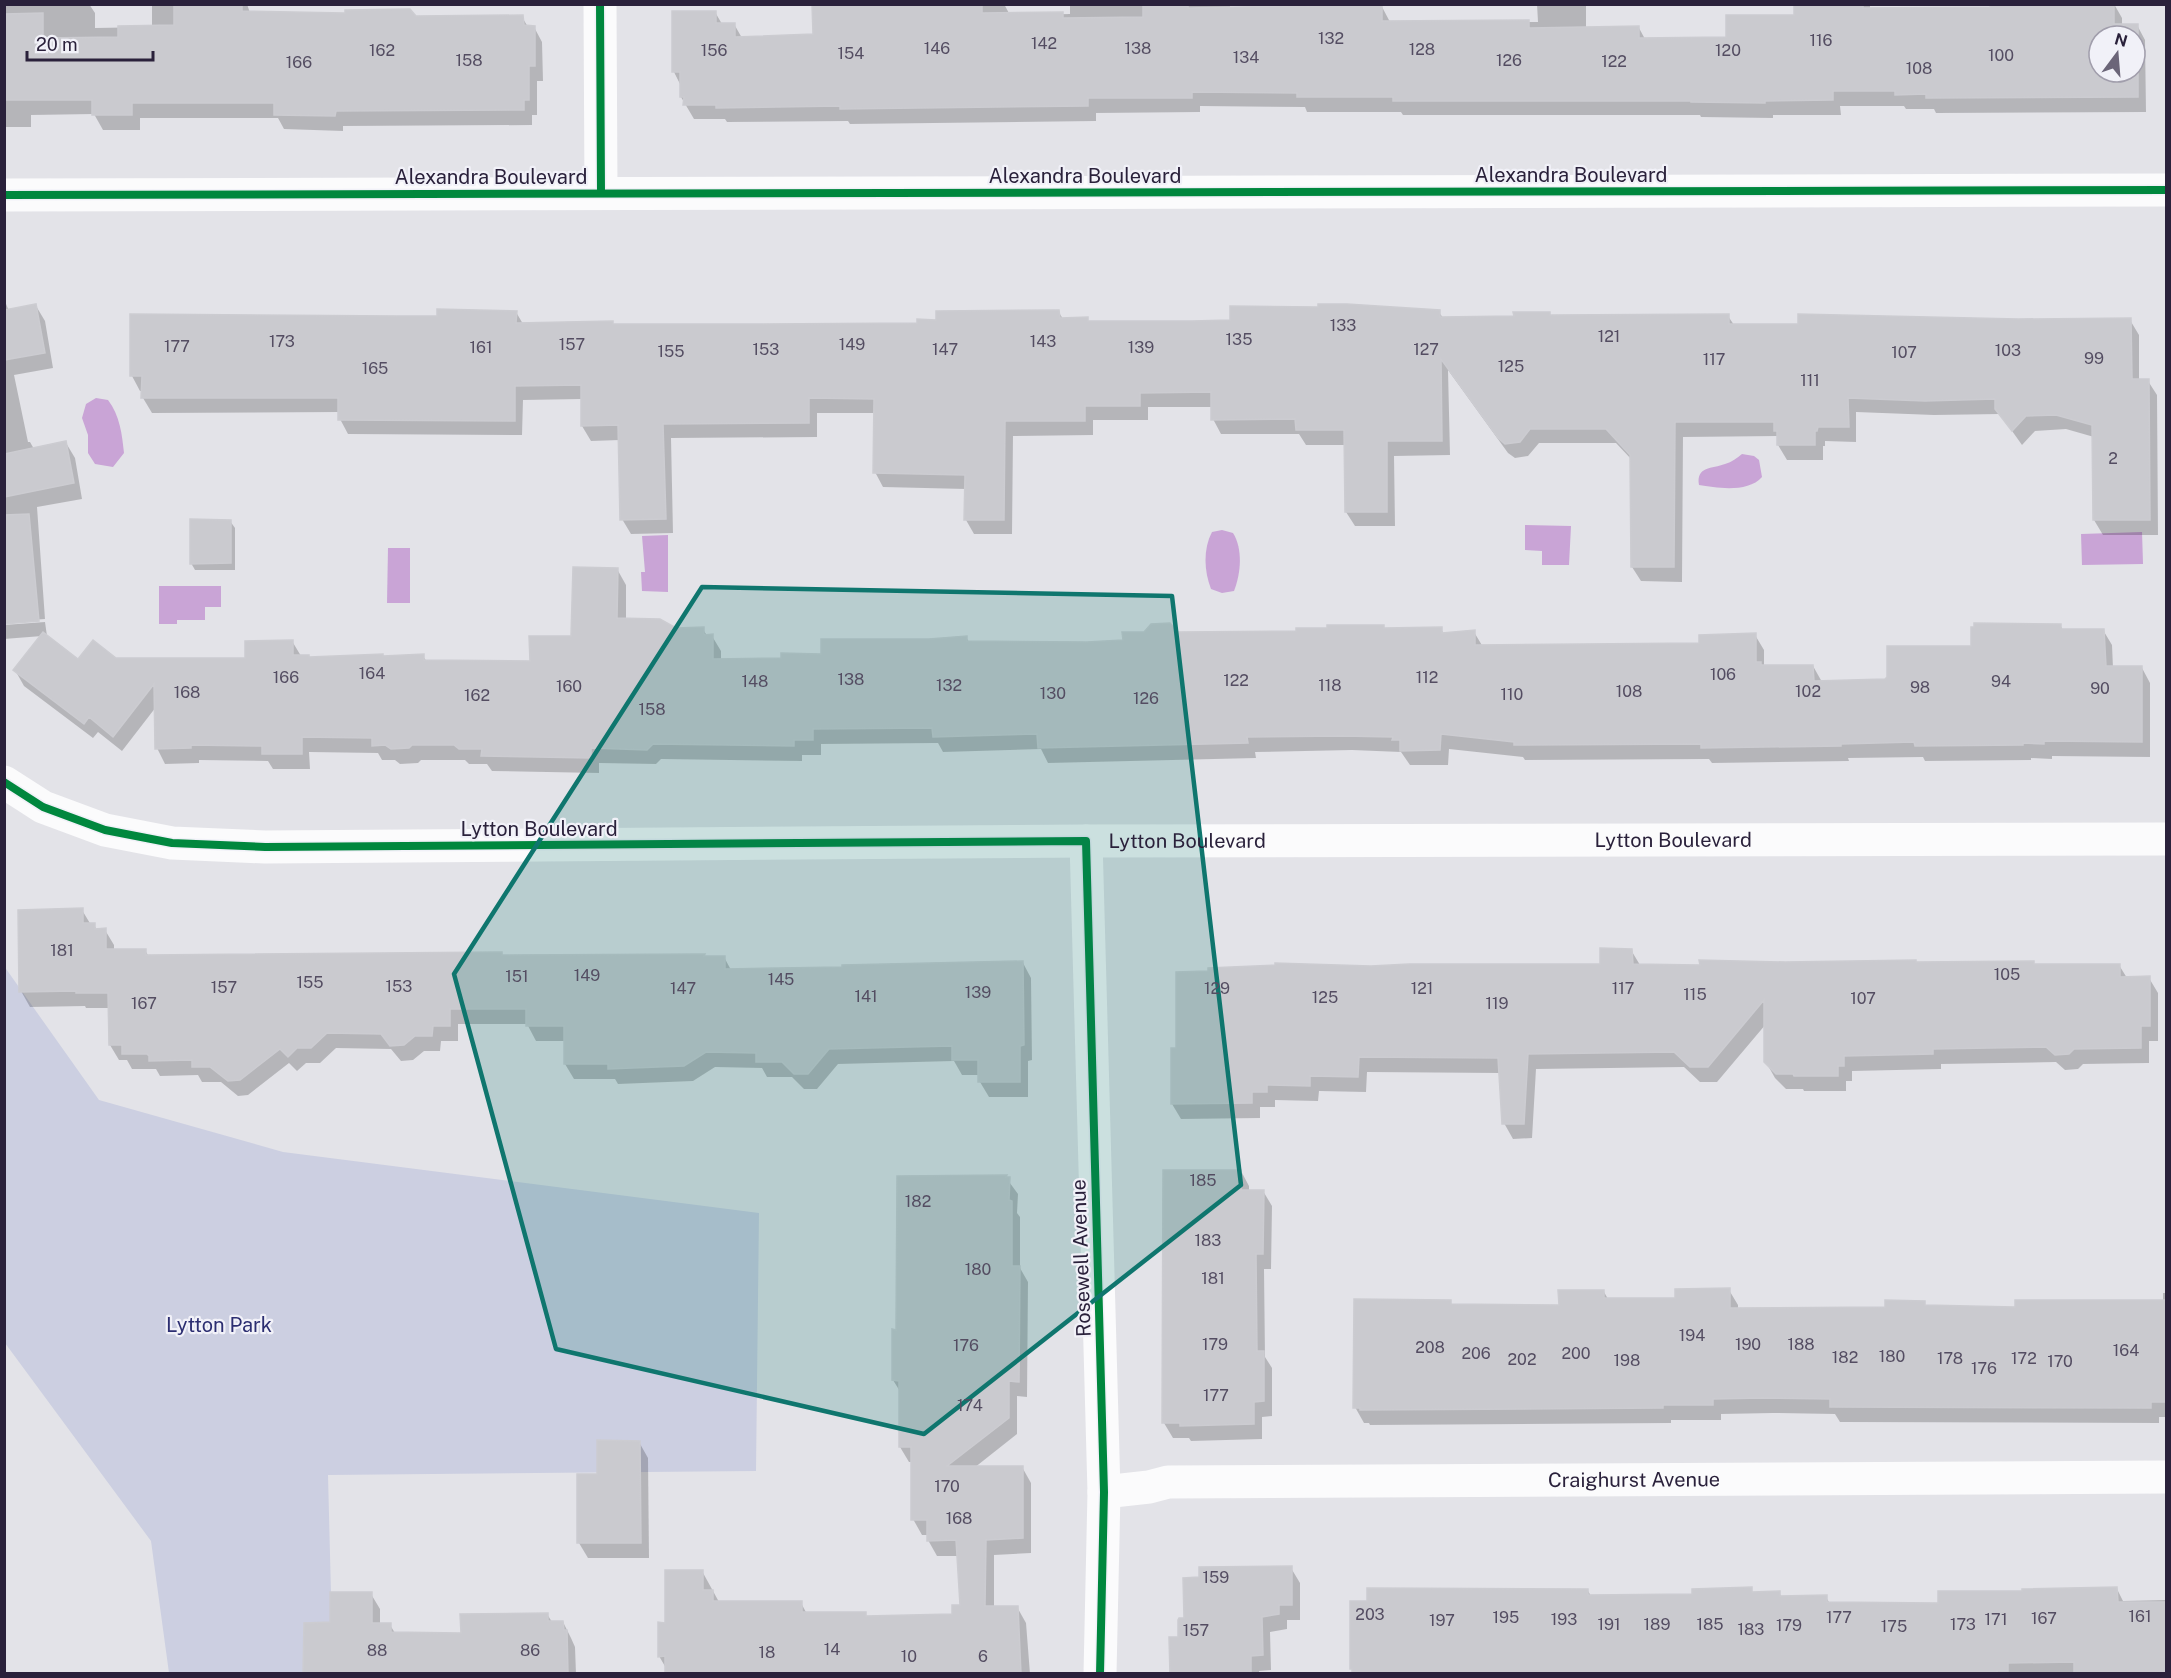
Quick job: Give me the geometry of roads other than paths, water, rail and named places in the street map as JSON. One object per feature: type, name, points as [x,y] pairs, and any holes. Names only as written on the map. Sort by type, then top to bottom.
[{"type":"street","points":[[600,4],[601,193]]},
{"type":"street","name":"Alexandra Boulevard","points":[[4,195],[2166,190]]},
{"type":"street","name":"Lytton Boulevard","points":[[4,782],[43,807],[105,830],[172,843],[277,847],[1086,841],[2166,839]]},
{"type":"street","name":"Rosewell Avenue","points":[[1086,841],[1104,1492],[1100,1674]]},
{"type":"street","name":"Craighurst Avenue","points":[[1104,1492],[1149,1487],[1168,1482],[2166,1477]]},
{"type":"park label","name":"Lytton Park","points":[[219,1325]]}]
